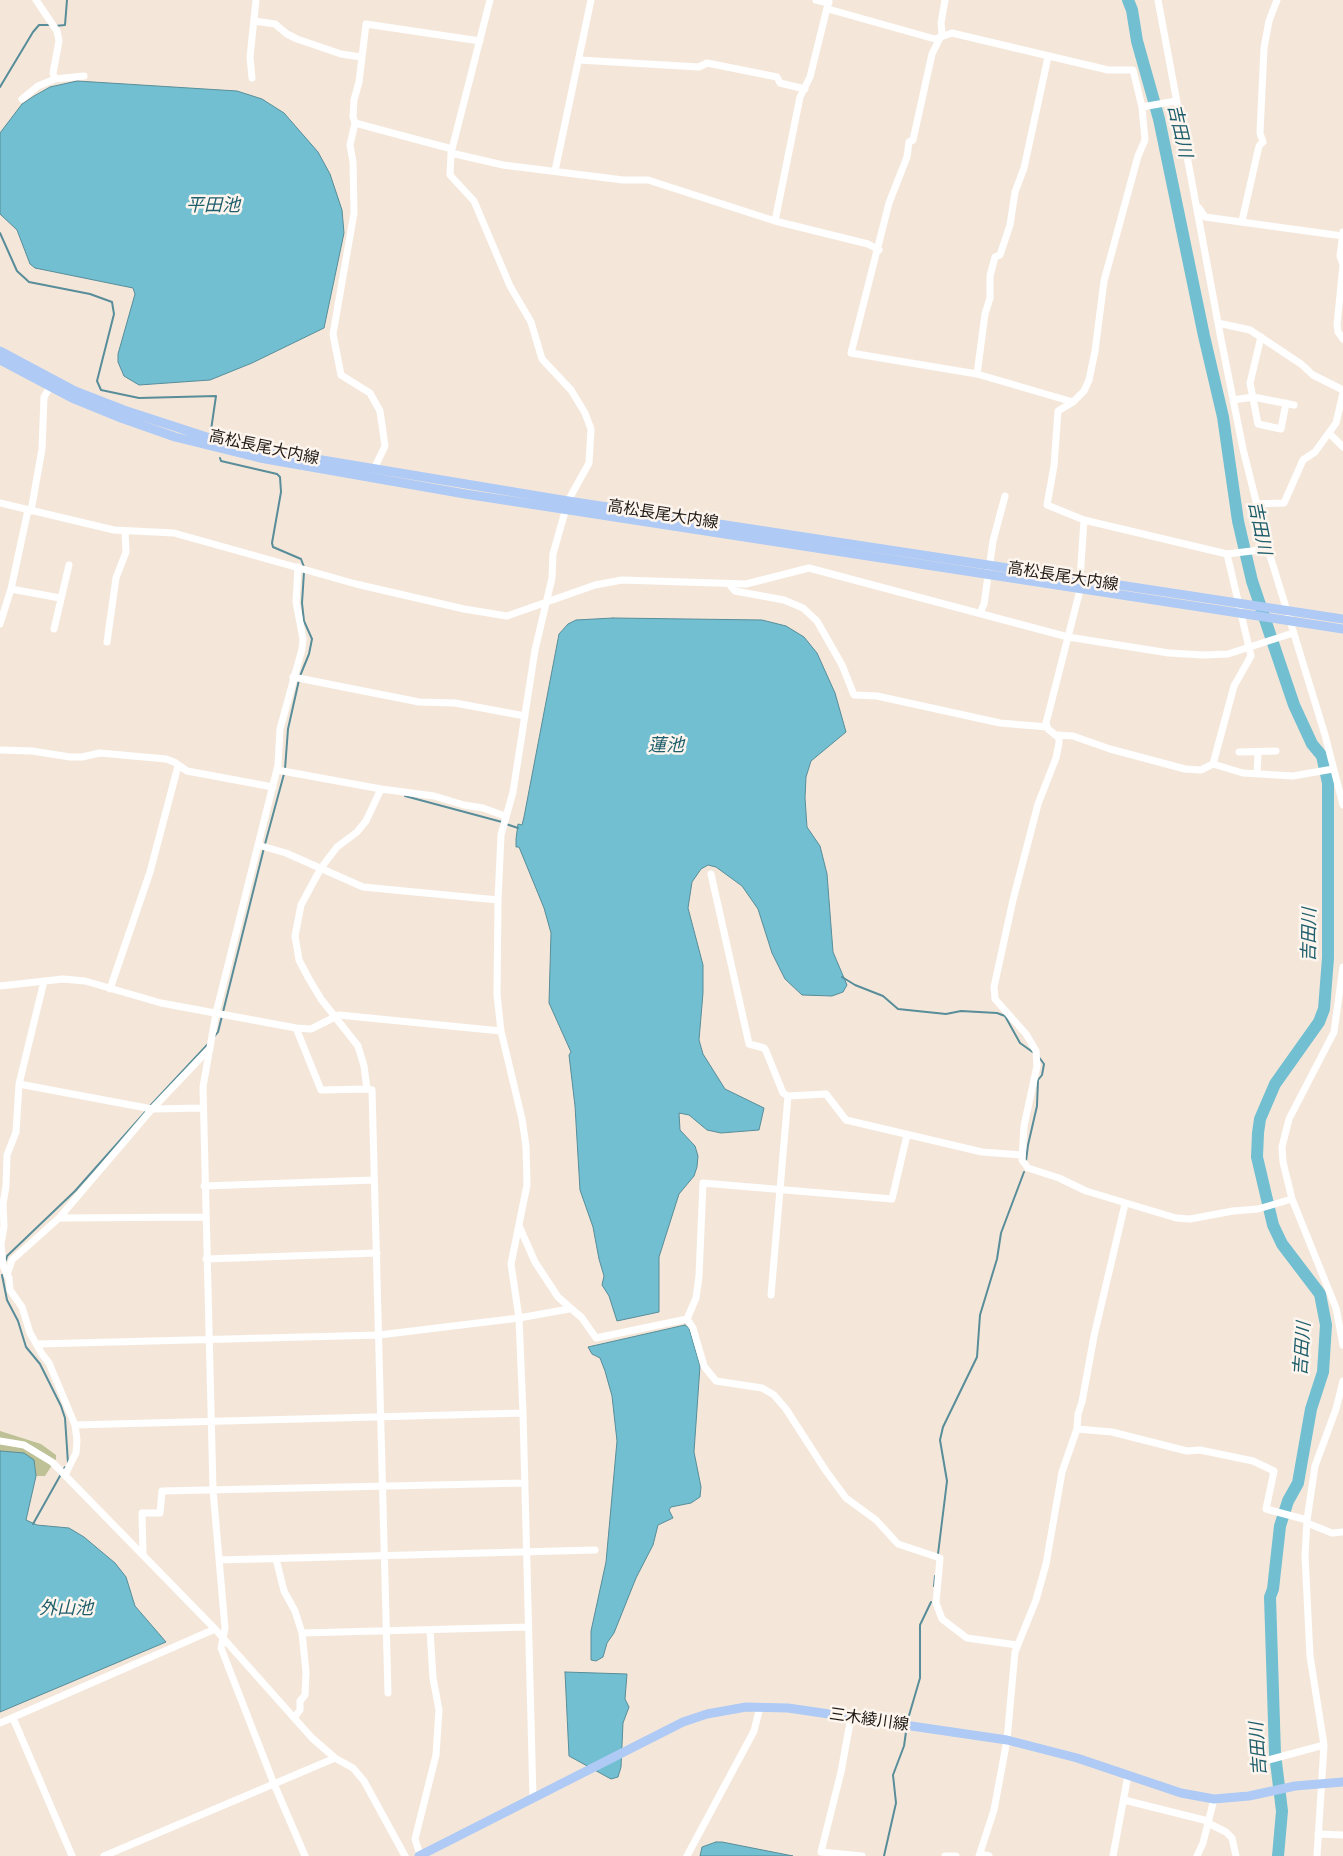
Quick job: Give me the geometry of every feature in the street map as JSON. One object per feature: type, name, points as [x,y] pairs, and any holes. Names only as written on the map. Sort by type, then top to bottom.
[{"type":"main road","name":"高松長尾大内線","points":[[0,350],[74,391],[178,429],[262,450],[372,473],[567,505],[1285,615],[1343,629]]},
{"type":"main road","name":"高松長尾大内線","points":[[0,360],[50,387],[121,418],[217,448],[364,477],[567,505]]},
{"type":"main road","name":"高松長尾大内線","points":[[1285,615],[1343,619]]},
{"type":"main road","name":"三木綾川線","points":[[419,1856],[683,1722],[732,1709],[788,1708],[1008,1740],[1077,1758],[1181,1793],[1214,1798],[1249,1796],[1323,1782],[1343,1782]]},
{"type":"street","points":[[36,0],[52,23],[59,40],[53,73],[55,79]]},
{"type":"street","points":[[252,78],[250,57],[256,0]]},
{"type":"street","points":[[490,0],[451,151],[450,175],[474,201],[510,286],[531,322],[542,359],[571,390],[591,429],[589,463],[567,505],[554,554],[552,578],[544,605],[513,792],[503,827],[498,900],[497,996],[500,1031],[522,1119],[526,1146],[527,1185],[511,1264],[518,1318],[526,1484],[532,1798]]},
{"type":"street","points":[[555,171],[580,60],[591,0]]},
{"type":"street","points":[[816,0],[935,39],[942,34],[952,33],[1108,70],[1133,70],[1142,107],[1145,140],[1138,156],[1104,281],[1095,351],[1089,380],[1084,391],[1073,402],[1058,411],[1054,466],[1047,505],[1084,520],[1227,554],[1268,550]]},
{"type":"street","points":[[945,0],[941,23],[942,34],[932,54],[918,120],[889,203],[879,250],[851,353],[977,374],[1073,402]]},
{"type":"street","points":[[1158,0],[1218,323],[1256,504],[1290,634],[1330,769],[1343,805]]},
{"type":"street","points":[[1242,221],[1259,146],[1263,142],[1260,133],[1264,48],[1269,22],[1277,0]]},
{"type":"street","points":[[775,221],[800,97],[810,77],[829,4]]},
{"type":"street","points":[[254,21],[275,24],[297,39],[341,54],[361,57]]},
{"type":"street","points":[[372,473],[385,446],[380,411],[370,393],[341,376],[333,334],[354,213],[353,162],[350,145],[355,123],[353,118],[354,100],[359,82],[366,24],[480,40]]},
{"type":"street","points":[[977,374],[985,314],[990,298],[990,276],[995,257],[1000,255],[1010,225],[1015,192],[1024,168],[1048,57]]},
{"type":"street","points":[[580,60],[699,67],[707,63],[777,77],[780,83],[805,89]]},
{"type":"street","points":[[22,99],[38,86],[55,79],[84,76]]},
{"type":"street","points":[[1142,107],[1176,101]]},
{"type":"street","points":[[355,123],[503,164],[623,180],[648,180],[775,221],[868,244],[879,250]]},
{"type":"street","points":[[1197,205],[1206,217],[1242,221],[1316,234],[1343,236]]},
{"type":"street","points":[[1343,232],[1343,265],[1337,325],[1338,332],[1343,339]]},
{"type":"street","points":[[1218,323],[1250,330],[1301,364],[1313,375],[1343,391],[1336,423],[1330,434],[1315,452],[1304,460],[1284,503],[1256,504]]},
{"type":"street","points":[[1233,400],[1253,397],[1290,404],[1281,429],[1258,424],[1253,397],[1250,383],[1261,337]]},
{"type":"street","points":[[0,624],[11,589],[30,511],[42,449],[44,397],[50,387]]},
{"type":"street","points":[[1330,434],[1343,447]]},
{"type":"street","points":[[980,613],[984,604],[993,541],[1005,496]]},
{"type":"street","points":[[0,503],[85,525],[125,531],[174,532],[356,584],[490,614],[507,616],[544,605],[595,585],[622,580],[730,585],[767,581],[792,571],[809,568],[1068,637],[1169,653],[1228,654],[1290,634]]},
{"type":"street","points":[[1047,727],[1080,584],[1084,520]]},
{"type":"street","points":[[107,642],[116,578],[126,552],[125,531]]},
{"type":"street","points":[[1213,764],[1234,686],[1251,656],[1252,647],[1227,554]]},
{"type":"street","points":[[54,629],[68,565]]},
{"type":"street","points":[[298,567],[296,602],[303,639],[280,729],[277,770],[216,1013],[203,1087],[203,1108],[210,1420],[213,1490],[224,1628],[221,1638],[222,1648],[274,1784],[305,1856]]},
{"type":"street","points":[[730,585],[735,591],[784,600],[803,608],[817,621],[842,665],[854,695],[877,696],[1000,724],[1047,727],[1057,735],[1073,736],[1110,749],[1185,769],[1201,770],[1213,764],[1243,773],[1293,776],[1314,774],[1330,769]]},
{"type":"street","points":[[11,589],[60,598]]},
{"type":"street","points":[[293,676],[419,702],[455,703],[525,716]]},
{"type":"street","points":[[1057,735],[1059,744],[1056,758],[1038,804],[1013,900],[994,986],[995,999],[1026,1034],[1036,1054],[1037,1066],[1024,1126],[1023,1164],[1028,1168],[1048,1173],[1086,1191],[1125,1204],[1183,1219],[1233,1210],[1258,1209],[1289,1199]]},
{"type":"street","points":[[0,750],[32,751],[70,757],[100,754],[166,759],[187,771],[273,787]]},
{"type":"street","points":[[1239,752],[1276,751]]},
{"type":"street","points":[[1257,774],[1258,752]]},
{"type":"street","points":[[110,989],[150,872],[178,766]]},
{"type":"street","points":[[277,770],[380,791],[434,796],[464,805],[483,808],[505,818]]},
{"type":"street","points":[[366,1088],[364,1066],[358,1046],[334,1016],[309,979],[296,950],[295,936],[301,905],[321,868],[337,847],[357,832],[366,821],[380,791]]},
{"type":"street","points":[[258,845],[286,853],[362,886],[498,900]]},
{"type":"street","points":[[711,874],[749,1044],[764,1048],[783,1093],[788,1096],[826,1094],[846,1120],[982,1152],[1022,1155]]},
{"type":"street","points":[[1343,967],[1334,1032],[1285,1128],[1283,1162],[1289,1199],[1336,1308],[1343,1345]]},
{"type":"street","points":[[0,986],[63,979],[85,981],[161,1003],[296,1028],[311,1029],[334,1016],[500,1031]]},
{"type":"street","points":[[44,981],[19,1084],[16,1132],[7,1155],[6,1186],[3,1204],[4,1226],[1,1244],[3,1266],[10,1290],[22,1308],[30,1333],[49,1363],[75,1425],[76,1453],[65,1475]]},
{"type":"street","points":[[296,1028],[322,1090],[366,1088],[372,1090],[388,1692]]},
{"type":"street","points":[[7,1275],[12,1260],[59,1218],[152,1109],[210,1048]]},
{"type":"street","points":[[19,1084],[152,1109],[203,1108]]},
{"type":"street","points":[[771,1295],[788,1096]]},
{"type":"street","points":[[687,1319],[696,1298],[699,1276],[703,1183],[892,1199],[907,1135]]},
{"type":"street","points":[[204,1186],[374,1180]]},
{"type":"street","points":[[989,1856],[980,1855],[994,1810],[1008,1740],[1012,1670],[1017,1646],[1036,1600],[1046,1564],[1062,1472],[1077,1429],[1078,1414],[1082,1402],[1094,1336],[1125,1204]]},
{"type":"street","points":[[59,1218],[205,1216]]},
{"type":"street","points":[[519,1228],[534,1262],[558,1297],[569,1309],[582,1318],[596,1338],[687,1319]]},
{"type":"street","points":[[206,1259],[377,1253]]},
{"type":"street","points":[[38,1344],[379,1335],[518,1318],[569,1309]]},
{"type":"street","points":[[687,1319],[693,1328],[704,1366],[716,1381],[762,1388],[774,1395],[786,1408],[826,1471],[846,1498],[876,1520],[898,1544],[940,1558],[936,1603],[942,1620],[967,1638],[1017,1646]]},
{"type":"street","points":[[1316,1856],[1323,1782],[1324,1745],[1310,1656],[1305,1556],[1307,1522],[1315,1466],[1336,1408],[1343,1381]]},
{"type":"street","points":[[75,1425],[523,1413]]},
{"type":"street","points":[[1077,1429],[1112,1432],[1186,1451],[1200,1450],[1231,1455],[1267,1466],[1274,1472],[1266,1509],[1296,1517],[1332,1533],[1343,1532]]},
{"type":"street","points":[[0,1441],[24,1445],[38,1452],[65,1475],[215,1629],[294,1718],[335,1758],[353,1768],[364,1780],[405,1856]]},
{"type":"street","points":[[143,1555],[142,1513],[160,1513],[162,1491],[382,1485],[526,1484]]},
{"type":"street","points":[[219,1560],[595,1550]]},
{"type":"street","points":[[276,1559],[284,1591],[295,1611],[302,1633],[306,1672],[305,1695],[300,1701],[300,1710],[294,1718]]},
{"type":"street","points":[[302,1633],[528,1627]]},
{"type":"street","points":[[0,1723],[215,1629]]},
{"type":"street","points":[[419,1856],[415,1839],[436,1755],[439,1710],[433,1678],[430,1630]]},
{"type":"street","points":[[687,1856],[754,1731],[760,1707]]},
{"type":"street","points":[[851,1717],[841,1772],[821,1852],[862,1856]]},
{"type":"street","points":[[13,1718],[72,1856]]},
{"type":"street","points":[[1263,1761],[1324,1745]]},
{"type":"street","points":[[104,1856],[335,1758]]},
{"type":"street","points":[[1113,1856],[1128,1775]]},
{"type":"street","points":[[1197,1856],[1214,1798]]},
{"type":"street","points":[[1124,1800],[1208,1822],[1226,1832],[1232,1838],[1236,1856]]},
{"type":"street","points":[[1318,1834],[1343,1834]]},
{"type":"street","points":[[945,1856],[956,1856]]},
{"type":"green space","points":[[0,1431],[41,1444],[56,1455],[56,1459],[45,1476],[36,1476],[35,1466],[24,1453],[0,1451]]},
{"type":"water","name":"平田池","points":[[77,81],[237,91],[262,99],[284,113],[318,152],[330,174],[342,210],[344,233],[324,328],[252,363],[210,380],[139,385],[124,376],[118,362],[118,354],[135,294],[133,288],[35,268],[30,264],[17,230],[0,214],[0,133],[22,104],[50,87]]},
{"type":"water","name":"蓮池","points":[[613,618],[762,620],[786,626],[804,637],[817,653],[835,693],[846,732],[811,761],[806,777],[805,798],[807,827],[820,846],[827,874],[833,952],[847,985],[843,992],[832,996],[802,995],[785,979],[772,953],[758,909],[742,886],[716,867],[708,865],[701,869],[692,882],[688,908],[703,965],[699,1040],[703,1054],[725,1089],[764,1108],[759,1130],[721,1133],[707,1130],[689,1115],[679,1113],[680,1130],[695,1146],[698,1156],[697,1167],[694,1176],[679,1194],[659,1257],[659,1312],[617,1321],[609,1296],[602,1285],[604,1276],[593,1227],[580,1190],[575,1106],[569,1055],[571,1052],[549,1003],[551,933],[544,908],[519,847],[516,847],[518,824],[522,825],[524,817],[559,634],[568,624],[576,620]]},
{"type":"water","points":[[685,1325],[689,1328],[700,1366],[694,1452],[701,1487],[700,1497],[691,1503],[671,1507],[669,1510],[673,1518],[658,1525],[653,1545],[636,1578],[614,1633],[607,1643],[603,1657],[596,1661],[591,1660],[591,1631],[606,1562],[617,1441],[612,1396],[605,1371],[600,1358],[592,1354],[588,1347]]},
{"type":"water","name":"外山池","points":[[0,1451],[24,1453],[34,1460],[36,1476],[26,1520],[37,1525],[69,1528],[84,1537],[115,1563],[126,1577],[135,1606],[166,1642],[0,1712]]},
{"type":"water","points":[[565,1672],[627,1674],[625,1699],[629,1707],[623,1723],[621,1767],[618,1777],[611,1779],[569,1756]]},
{"type":"water","points":[[716,1842],[793,1856],[700,1856],[702,1847]]},
{"type":"waterway","points":[[55,26],[65,25],[67,0]]},
{"type":"waterway","name":"吉田川","points":[[1128,0],[1132,10],[1137,41],[1159,119],[1204,336],[1223,417],[1238,521],[1252,581],[1294,705],[1312,744],[1322,756],[1328,783],[1328,958],[1324,1009],[1319,1022],[1275,1084],[1260,1119],[1258,1133],[1257,1157],[1273,1225],[1282,1244],[1320,1294],[1326,1325],[1323,1372],[1311,1409],[1298,1483],[1288,1501],[1280,1526],[1273,1589],[1270,1597],[1275,1754],[1282,1811],[1278,1856]]},
{"type":"waterway","points":[[0,87],[33,32],[39,25],[51,25]]},
{"type":"waterway","points":[[0,233],[17,271],[29,282],[90,294],[112,302],[114,314],[97,381],[101,390],[139,398],[216,396],[211,430]]},
{"type":"waterway","points":[[220,458],[221,461],[277,474],[280,477],[281,492],[272,543],[273,547],[301,559],[304,567]]},
{"type":"waterway","points":[[300,676],[309,654],[312,639],[304,621],[302,603],[304,572]]},
{"type":"waterway","points":[[285,769],[288,729],[299,680]]},
{"type":"waterway","points":[[265,844],[284,774]]},
{"type":"waterway","points":[[405,796],[502,822]]},
{"type":"waterway","points":[[506,824],[518,828]]},
{"type":"waterway","points":[[214,1037],[218,1032],[264,848]]},
{"type":"waterway","points":[[842,977],[855,985],[883,996],[898,1009],[946,1014],[961,1011],[997,1013],[1005,1016],[1020,1043],[1034,1053]]},
{"type":"waterway","points":[[150,1106],[208,1044]]},
{"type":"waterway","points":[[1026,1161],[1037,1106],[1038,1080],[1042,1075],[1044,1064],[1038,1056]]},
{"type":"waterway","points":[[6,1260],[7,1256],[75,1191],[147,1110]]},
{"type":"waterway","points":[[938,1554],[947,1481],[940,1440],[943,1427],[977,1357],[980,1315],[997,1259],[1001,1233],[1024,1172]]},
{"type":"waterway","points":[[2,1275],[7,1300],[18,1321],[26,1347],[40,1364],[61,1406],[65,1418],[68,1463]]},
{"type":"waterway","points":[[33,1524],[65,1467]]},
{"type":"waterway","points":[[934,1586],[935,1576]]},
{"type":"waterway","points":[[908,1719],[920,1678],[920,1625],[931,1602]]},
{"type":"waterway","points":[[884,1856],[896,1803],[893,1775],[904,1746],[906,1732]]}]
